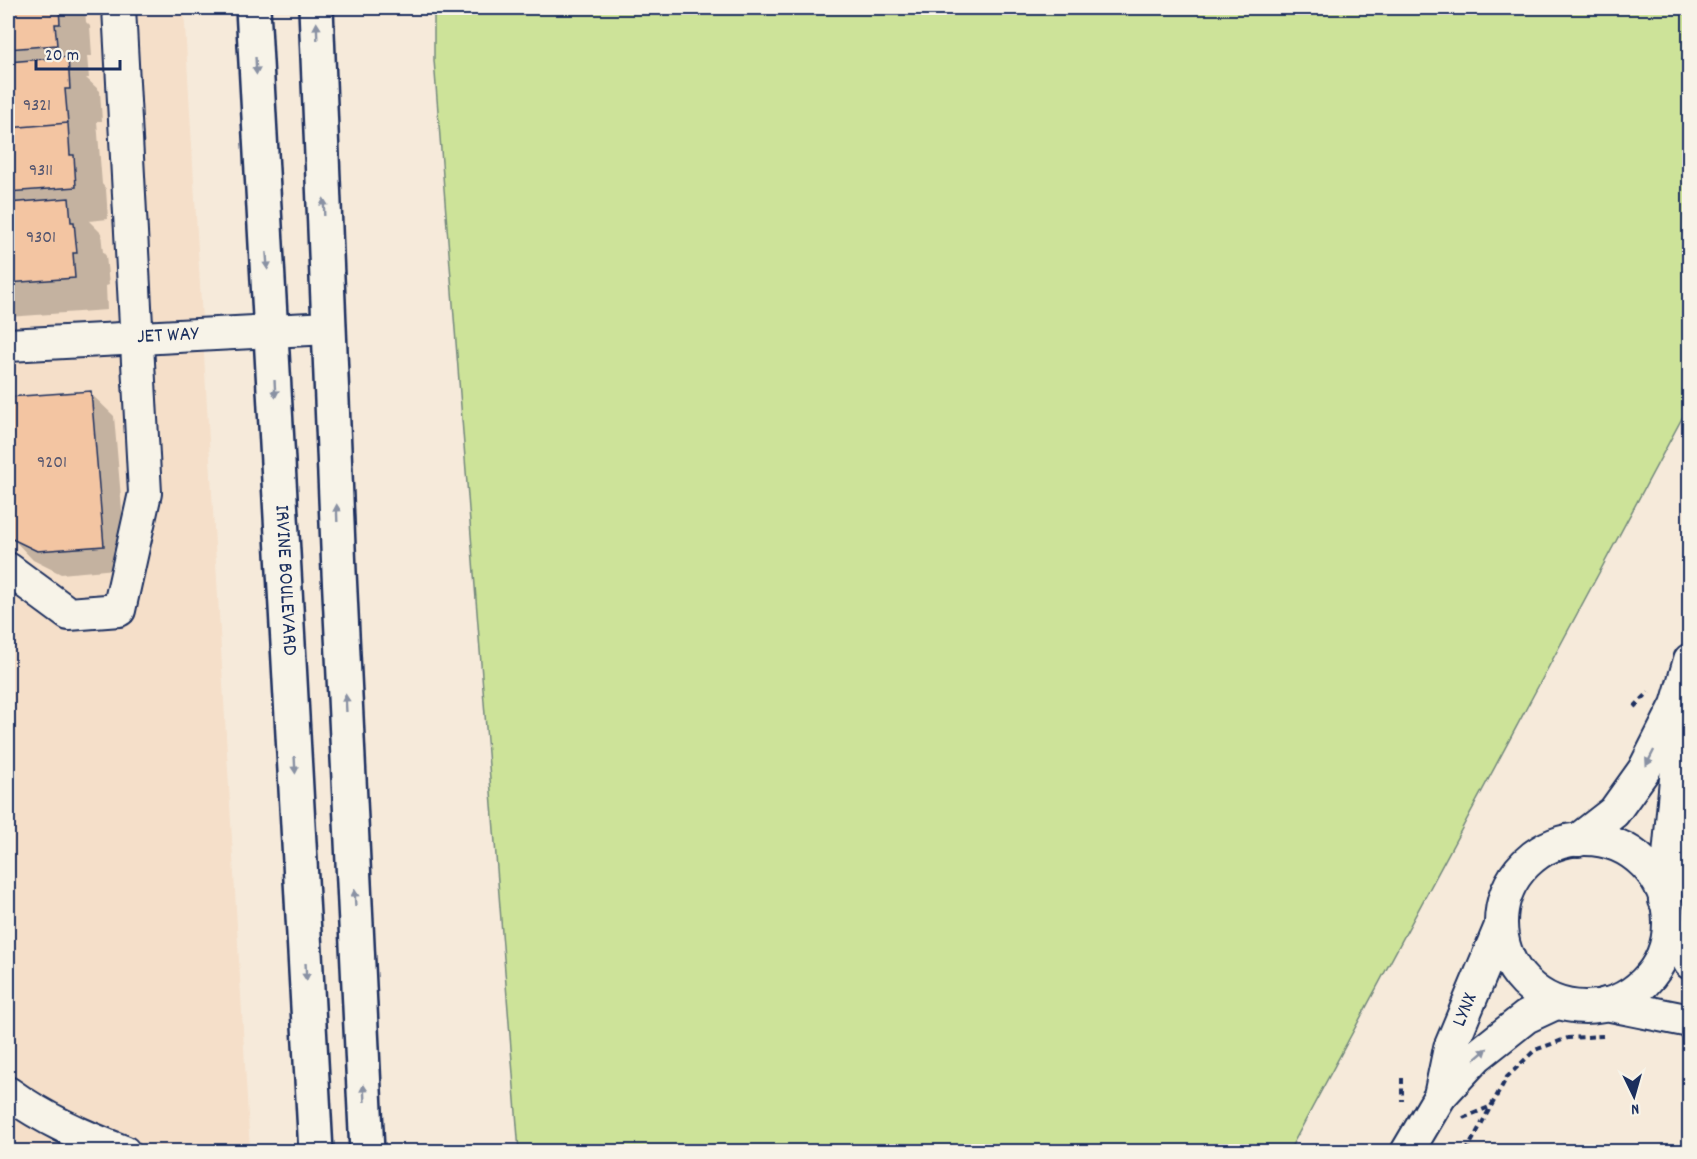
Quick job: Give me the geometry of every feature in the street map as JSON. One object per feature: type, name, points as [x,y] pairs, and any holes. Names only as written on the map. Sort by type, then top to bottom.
[{"type":"main road","name":"IRVINE BOULEVARD","points":[[253,8],[316,1152]]},
{"type":"main road","points":[[316,8],[367,1152]]},
{"type":"street","points":[[8,569],[69,614],[119,610],[145,493],[119,8]]},
{"type":"street","name":"JET WAY","points":[[8,345],[329,328]]},
{"type":"street","points":[[1578,840],[1614,812],[1644,770],[1677,705],[1689,660]]},
{"type":"street","points":[[1677,705],[1680,735],[1667,912],[1667,944],[1656,969],[1638,989],[1613,1003],[1584,1008],[1556,1003],[1531,989],[1513,967],[1502,941],[1500,913],[1509,886],[1526,863],[1548,847],[1578,840],[1602,840],[1627,850],[1648,868],[1663,891],[1667,912],[1689,963]]},
{"type":"street","name":"LYNX","points":[[1440,1096],[1450,1048],[1501,926]]},
{"type":"street","name":"LYNX","points":[[1407,1152],[1440,1096],[1478,1056],[1526,1017],[1556,1003]]},
{"type":"street","points":[[1606,1004],[1689,1021]]},
{"type":"street","points":[[8,1093],[29,1108],[74,1132],[124,1152]]},
{"type":"path","points":[[1466,1152],[1508,1077],[1535,1050],[1568,1038],[1605,1036]]},
{"type":"shaded area","points":[[8,8],[184,8],[250,1151],[8,1151]]},
{"type":"green space","points":[[434,8],[1689,8],[1689,405],[1289,1151],[519,1151],[434,60]]},
{"type":"building","points":[[8,8],[59,8],[60,24],[55,24],[57,45],[8,49]]},
{"type":"building","points":[[68,57],[70,89],[65,89],[68,123],[8,128],[8,62]]},
{"type":"building","points":[[68,123],[70,155],[74,155],[76,187],[8,192],[8,128]]},
{"type":"building","points":[[69,198],[77,253],[73,253],[75,278],[8,283],[8,203]]},
{"type":"building","points":[[91,391],[104,546],[37,551],[8,537],[8,397]]}]
